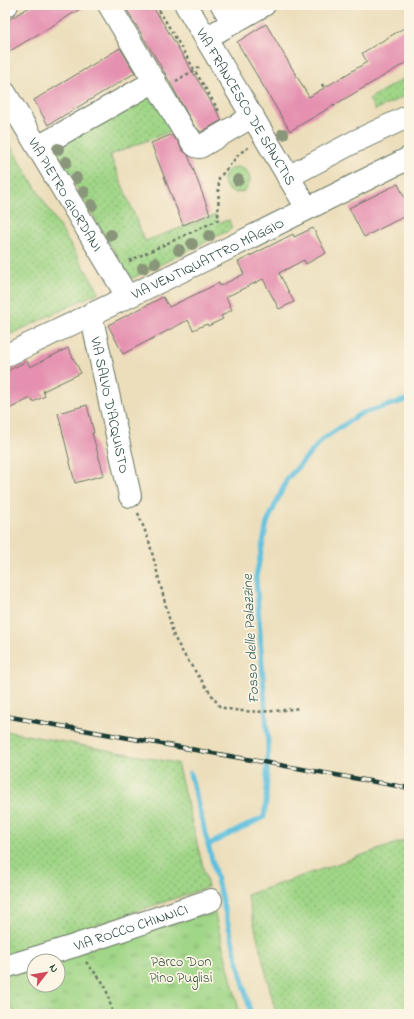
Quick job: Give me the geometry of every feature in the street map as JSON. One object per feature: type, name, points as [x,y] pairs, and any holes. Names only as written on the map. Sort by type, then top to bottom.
[{"type":"street","points":[[109,5],[165,82],[186,134],[193,144],[200,146],[253,116]]},
{"type":"street","name":"VIA FRANCESCO DE SANCTIS","points":[[186,5],[307,208]]},
{"type":"street","points":[[206,38],[227,14],[264,5]]},
{"type":"street","points":[[38,147],[165,82]]},
{"type":"street","name":"VIA PIETRO GIORDANI","points":[[5,93],[127,296]]},
{"type":"street","points":[[288,177],[354,142],[409,116]]},
{"type":"street","name":"VIA VENTIQUATTRO MAGGIO","points":[[5,356],[223,251],[409,158]]},
{"type":"street","name":"VIA SALVO D'ACQUISTO","points":[[91,314],[130,496]]},
{"type":"street","name":"VIA ROCCO CHINNICI","points":[[5,966],[74,946],[211,900]]},
{"type":"path","points":[[156,5],[221,114]]},
{"type":"path","points":[[165,82],[195,70],[201,66]]},
{"type":"path","points":[[322,84],[324,88]]},
{"type":"path","points":[[127,262],[218,220],[219,178],[240,153],[252,145]]},
{"type":"path","points":[[130,496],[149,541],[174,637],[186,658],[220,707],[248,712],[299,708]]},
{"type":"path","points":[[74,946],[92,971],[105,985],[113,1014]]},
{"type":"path","points":[[5,1005],[10,1014]]},
{"type":"green space","points":[[409,75],[409,94],[375,110],[369,99]]},
{"type":"green space","points":[[150,91],[174,130],[110,155],[145,241],[216,215],[219,223],[229,220],[232,229],[133,278],[130,278],[52,146]]},
{"type":"green space","points":[[5,137],[99,292],[5,337]]},
{"type":"green space","points":[[237,167],[246,171],[250,180],[246,189],[237,193],[228,189],[224,180],[228,171]]},
{"type":"green space","points":[[5,731],[177,763],[208,887],[5,956]]},
{"type":"green space","points":[[409,839],[409,1014],[276,1014],[247,895]]},
{"type":"green space","name":"Parco Don Pino Puglisi","points":[[214,911],[240,1014],[15,1014],[5,996],[5,975],[26,968],[26,993],[66,993],[66,956]]},
{"type":"building","points":[[33,5],[87,5],[5,54],[5,22]]},
{"type":"building","points":[[124,5],[152,5],[222,120],[201,132],[194,126],[166,75]]},
{"type":"building","points":[[266,24],[309,97],[367,62],[362,53],[409,25],[409,61],[290,131],[237,42]]},
{"type":"building","points":[[120,48],[135,73],[48,125],[34,100]]},
{"type":"building","points":[[171,135],[178,141],[182,150],[188,155],[210,214],[183,225],[151,143]]},
{"type":"building","points":[[398,184],[409,207],[409,214],[364,237],[349,208]]},
{"type":"building","points":[[313,228],[326,253],[306,264],[304,260],[279,273],[294,302],[279,309],[263,279],[226,297],[232,310],[221,316],[223,319],[208,326],[207,324],[193,330],[188,320],[123,354],[108,325],[163,297],[169,307],[219,283],[220,286],[244,274],[238,262],[293,234],[294,237]]},
{"type":"building","points":[[68,348],[81,373],[43,391],[45,396],[33,402],[31,398],[5,411],[5,372],[27,361],[30,367]]},
{"type":"building","points":[[87,405],[94,433],[92,433],[104,475],[75,483],[58,413]]},
{"type":"waterway","name":"Fosso delle Palazzine","points":[[208,845],[264,817],[266,804],[268,745],[256,577],[267,523],[287,479],[323,439],[360,414],[409,399]]},
{"type":"waterway","points":[[190,773],[251,1014]]},
{"type":"railway","points":[[5,716],[409,788]]}]
